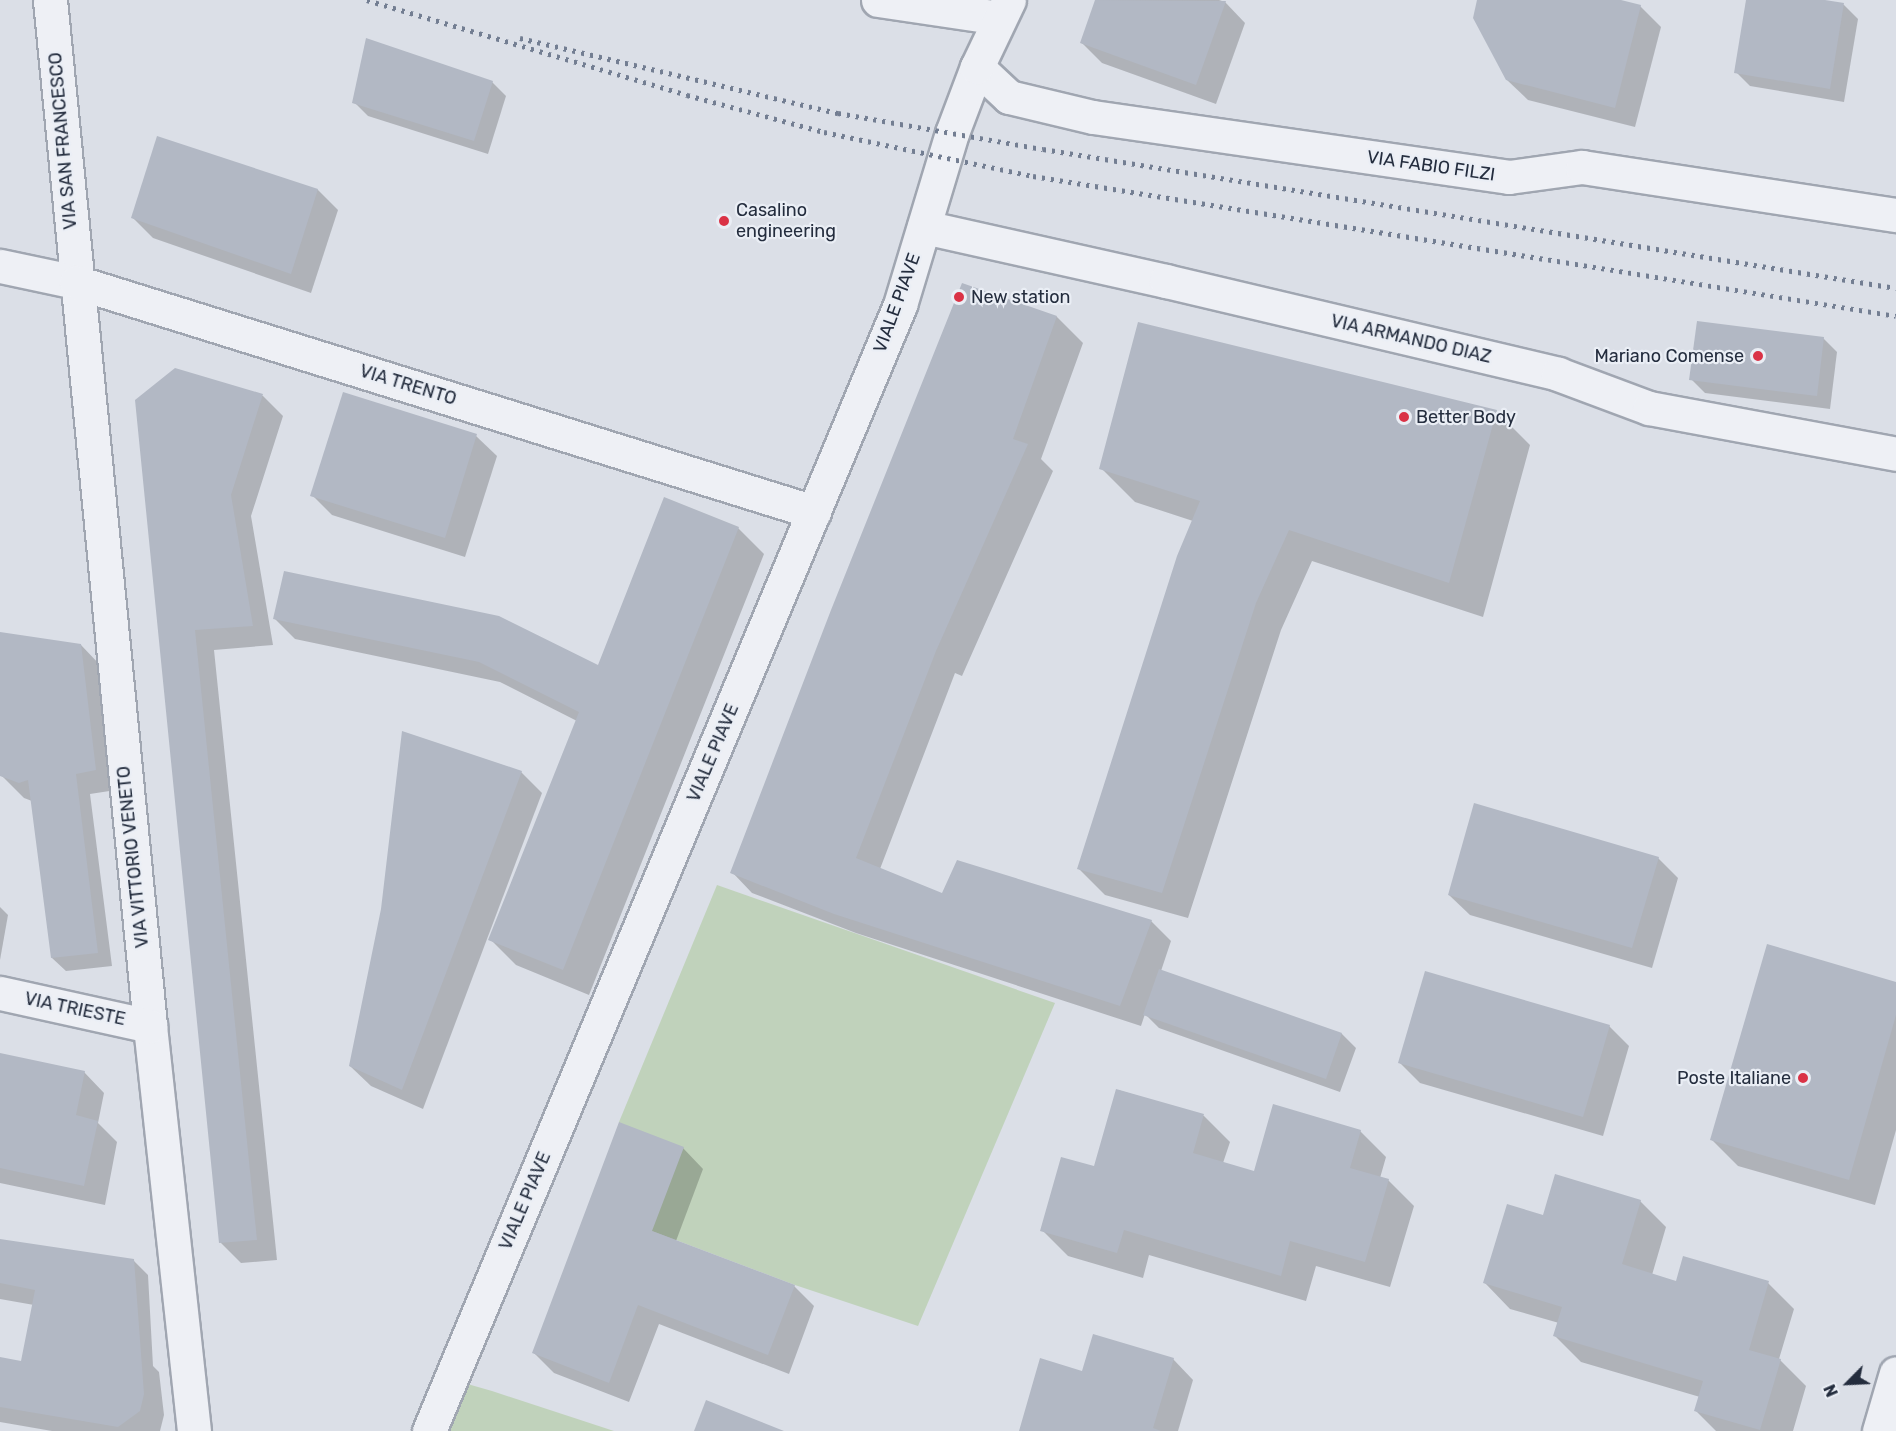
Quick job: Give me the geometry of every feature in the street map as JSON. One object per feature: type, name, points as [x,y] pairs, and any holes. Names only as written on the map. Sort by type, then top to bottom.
[{"type":"street","name":"VIA SAN FRANCESCO","points":[[50,0],[76,282]]},
{"type":"street","points":[[878,0],[1004,9]]},
{"type":"street","name":"VIALE PIAVE","points":[[429,1431],[900,305],[952,133],[977,67],[1004,9]]},
{"type":"street","name":"VIA FABIO FILZI","points":[[977,67],[1009,97],[1093,117],[1509,177],[1582,167],[1896,215]]},
{"type":"street","name":"VIA ARMANDO DIAZ","points":[[924,227],[1166,281],[1558,374],[1649,408],[1896,454]]},
{"type":"street","name":"VIA TRENTO","points":[[0,266],[76,282],[814,512]]},
{"type":"street","name":"VIA VITTORIO VENETO","points":[[76,282],[150,1026],[194,1431]]},
{"type":"street","name":"VIA TRIESTE","points":[[0,993],[150,1026]]},
{"type":"street","points":[[1879,1431],[1896,1373]]},
{"type":"green space","points":[[717,885],[1055,1003],[918,1326],[795,1285],[652,1231],[619,1122]]},
{"type":"green space","points":[[457,1381],[492,1391],[614,1431],[442,1431]]},
{"type":"building","points":[[1095,0],[1226,1],[1196,85],[1080,43]]},
{"type":"building","points":[[1477,0],[1621,0],[1641,5],[1615,108],[1506,80],[1473,18]]},
{"type":"building","points":[[1746,0],[1825,0],[1844,3],[1830,89],[1734,73]]},
{"type":"building","points":[[366,38],[493,81],[474,141],[352,103]]},
{"type":"building","points":[[157,136],[318,189],[291,274],[131,218]]},
{"type":"building","points":[[962,283],[1057,316],[1013,439],[1028,444],[936,651],[856,858],[942,893],[957,860],[1152,920],[1120,1006],[834,914],[730,873],[831,610]]},
{"type":"building","points":[[1697,321],[1824,337],[1817,396],[1689,380]]},
{"type":"building","points":[[1138,322],[1497,410],[1449,583],[1289,530],[1256,603],[1162,893],[1077,869],[1177,556],[1200,501],[1099,469]]},
{"type":"building","points":[[175,368],[263,394],[231,495],[253,626],[195,630],[257,1240],[219,1243],[135,400]]},
{"type":"building","points":[[343,392],[477,434],[445,538],[310,496]]},
{"type":"building","points":[[664,497],[739,527],[563,970],[488,940],[579,712],[479,662],[273,619],[284,571],[499,616],[598,665]]},
{"type":"building","points":[[0,632],[81,644],[96,770],[76,774],[98,953],[51,958],[28,780],[19,783],[0,776]]},
{"type":"building","points":[[402,731],[522,771],[402,1090],[349,1066],[381,909]]},
{"type":"building","points":[[1474,803],[1659,857],[1632,948],[1448,895]]},
{"type":"building","name":"Poste Italiane","points":[[1767,944],[1896,982],[1896,1015],[1849,1180],[1710,1140]]},
{"type":"building","points":[[1159,969],[1342,1033],[1326,1079],[1143,1015]]},
{"type":"building","points":[[1425,971],[1610,1025],[1583,1117],[1398,1063]]},
{"type":"building","points":[[0,1053],[85,1071],[76,1115],[98,1121],[84,1186],[0,1168]]},
{"type":"building","points":[[1116,1089],[1204,1114],[1193,1153],[1254,1171],[1273,1104],[1361,1130],[1350,1168],[1389,1179],[1365,1262],[1290,1241],[1281,1276],[1124,1230],[1117,1253],[1040,1231],[1061,1157],[1094,1166]]},
{"type":"building","points":[[619,1122],[684,1147],[652,1231],[795,1285],[768,1355],[638,1305],[609,1383],[532,1353]]},
{"type":"building","points":[[1555,1174],[1641,1200],[1622,1264],[1676,1281],[1683,1256],[1769,1281],[1749,1350],[1781,1359],[1760,1430],[1694,1411],[1703,1381],[1553,1336],[1562,1307],[1483,1283],[1507,1204],[1543,1215]]},
{"type":"building","points":[[0,1239],[134,1259],[144,1394],[140,1411],[118,1427],[0,1407],[0,1357],[21,1361],[35,1290],[0,1283]]},
{"type":"building","points":[[1093,1334],[1174,1358],[1153,1428],[1161,1431],[1019,1431],[1040,1358],[1082,1371]]},
{"type":"building","points":[[706,1400],[784,1431],[694,1431]]},
{"type":"railway","points":[[367,0],[687,95],[824,132],[1033,176],[1896,316]]},
{"type":"railway","points":[[520,38],[838,113],[1043,149],[1896,288]]},
{"type":"place","name":"Casalino engineering","points":[[724,221]]},
{"type":"place","name":"New station","points":[[959,297]]},
{"type":"place","name":"Mariano Comense","points":[[1758,356]]},
{"type":"place","name":"Better Body","points":[[1404,417]]},
{"type":"place","name":"Poste Italiane","points":[[1803,1078]]}]
